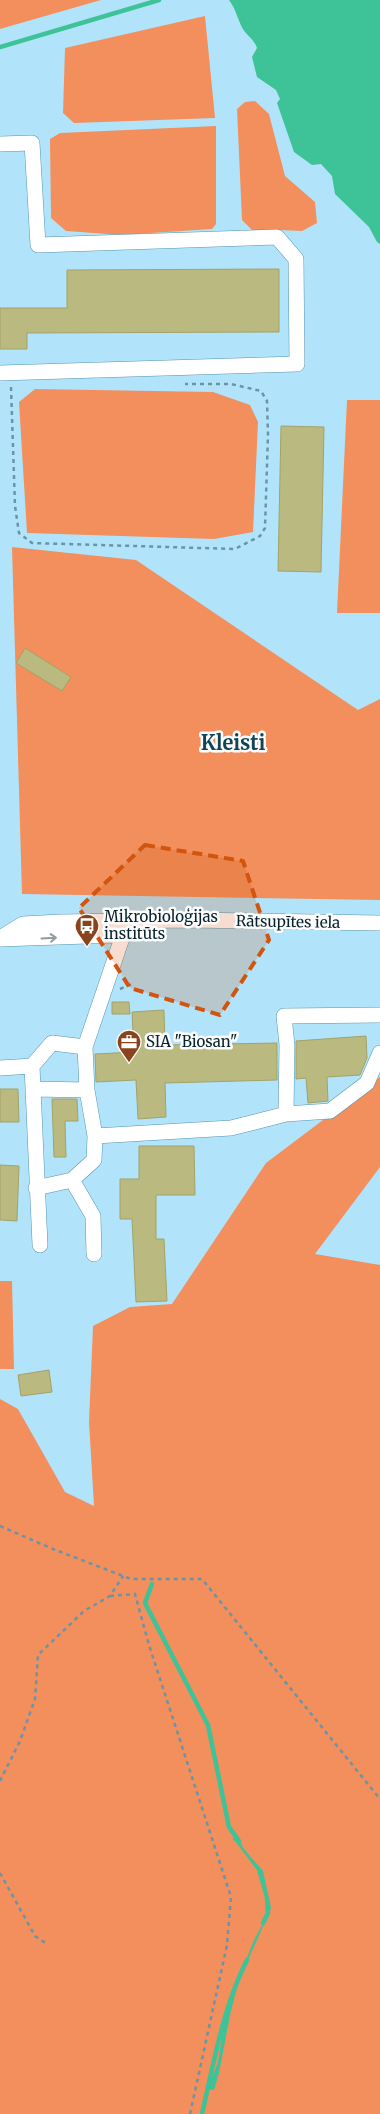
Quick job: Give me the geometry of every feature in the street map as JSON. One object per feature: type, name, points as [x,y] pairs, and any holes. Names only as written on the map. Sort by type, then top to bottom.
[{"type":"street","points":[[0,144],[32,143],[38,245],[277,237],[296,259],[297,364],[5,373]]},
{"type":"street","name":"Rātsupītes iela","points":[[0,938],[23,924],[186,920],[380,923]]},
{"type":"street","points":[[36,1188],[72,1180],[94,1160],[95,1136],[87,1090],[86,1047],[121,941],[126,932],[136,922]]},
{"type":"street","points":[[286,1114],[287,1045],[284,1016],[380,1015]]},
{"type":"street","points":[[40,1245],[32,1066],[52,1043],[86,1047]]},
{"type":"street","points":[[95,1136],[231,1128],[286,1114],[330,1111],[367,1083],[380,1053]]},
{"type":"street","points":[[0,1068],[32,1066]]},
{"type":"street","points":[[33,1089],[87,1090]]},
{"type":"street","points":[[72,1180],[93,1216],[94,1254]]},
{"type":"path","points":[[5,373],[15,506],[19,534],[32,542],[235,549],[260,536],[264,528],[268,434],[267,401],[261,391],[231,384],[183,384]]},
{"type":"path","points":[[0,1526],[131,1579],[202,1579],[380,1799]]},
{"type":"path","points":[[110,1596],[123,1576]]},
{"type":"path","points":[[0,1781],[20,1742],[35,1699],[38,1655],[84,1611],[110,1596],[135,1594],[148,1645],[230,1897],[227,1945],[190,2114]]},
{"type":"path","points":[[0,1873],[35,1936],[47,1944]]},
{"type":"highlighted area","points":[[145,845],[243,861],[269,940],[220,1015],[130,988],[79,908]]},
{"type":"shaded area","points":[[0,0],[101,0],[0,29]]},
{"type":"shaded area","points":[[229,0],[380,0],[380,244],[369,227],[335,194],[332,176],[321,164],[312,165],[294,152],[277,103],[280,99],[276,90],[257,77],[252,57],[257,48],[245,32]]},
{"type":"shaded area","points":[[205,16],[215,118],[74,123],[63,113],[65,48]]},
{"type":"shaded area","points":[[255,101],[269,114],[285,176],[315,202],[317,223],[302,231],[280,230],[255,233],[242,220],[237,109],[245,102]]},
{"type":"shaded area","points":[[216,126],[216,224],[212,229],[121,235],[66,231],[51,218],[50,139],[60,133]]},
{"type":"shaded area","points":[[35,389],[213,392],[250,405],[258,422],[253,532],[214,539],[27,533],[19,402]]},
{"type":"shaded area","points":[[347,400],[380,400],[380,613],[337,613]]},
{"type":"shaded area","points":[[12,547],[136,560],[358,710],[380,699],[380,900],[22,894]]},
{"type":"shaded area","points":[[380,1077],[380,1167],[315,1254],[380,1265],[380,2114],[0,2114],[0,1399],[18,1409],[65,1492],[94,1506],[89,1422],[93,1326],[130,1307],[172,1304],[266,1163]]},
{"type":"shaded area","points":[[0,1281],[12,1281],[14,1369],[0,1369]]},
{"type":"shaded area","points":[[237,1837],[244,1849],[263,1871],[271,1908],[238,1983],[214,2090],[208,2089],[218,2062],[224,2023],[233,1993],[254,1940],[269,1912],[257,1870],[232,1839]]},
{"type":"building","points":[[279,269],[279,332],[27,333],[27,349],[0,349],[0,308],[67,308],[67,270]]},
{"type":"building","points":[[281,426],[324,427],[321,572],[278,571]]},
{"type":"building","points":[[25,648],[71,677],[62,691],[16,663]]},
{"type":"building","points":[[112,1002],[129,1002],[130,1014],[112,1014]]},
{"type":"building","points":[[164,1010],[165,1045],[277,1043],[277,1080],[165,1083],[166,1117],[138,1119],[136,1080],[96,1082],[95,1054],[134,1052],[132,1012]]},
{"type":"building","points":[[366,1036],[367,1058],[360,1075],[327,1077],[328,1101],[308,1103],[306,1078],[296,1079],[296,1041]]},
{"type":"building","points":[[0,1089],[18,1089],[19,1122],[0,1122]]},
{"type":"building","points":[[52,1099],[77,1099],[78,1121],[65,1121],[66,1157],[54,1157]]},
{"type":"building","points":[[139,1146],[194,1146],[195,1195],[156,1195],[156,1239],[164,1239],[167,1301],[136,1302],[132,1219],[120,1219],[120,1179],[139,1179]]},
{"type":"building","points":[[0,1165],[19,1166],[17,1221],[0,1220]]},
{"type":"building","points":[[49,1370],[52,1392],[21,1396],[18,1375]]},
{"type":"waterway","points":[[0,47],[159,0]]},
{"type":"waterway","points":[[152,1584],[145,1603],[208,1725],[229,1827],[239,1841]]},
{"type":"waterway","points":[[263,1923],[268,1913],[267,1899]]},
{"type":"waterway","points":[[202,2114],[225,2016],[247,1960]]},
{"type":"place","name":"Mikrobioloģijas institūts","points":[[87,947]]},
{"type":"place","name":"SIA \"Biosan\"","points":[[129,1063]]},
{"type":"district","name":"Kleisti","points":[[233,743]]}]
